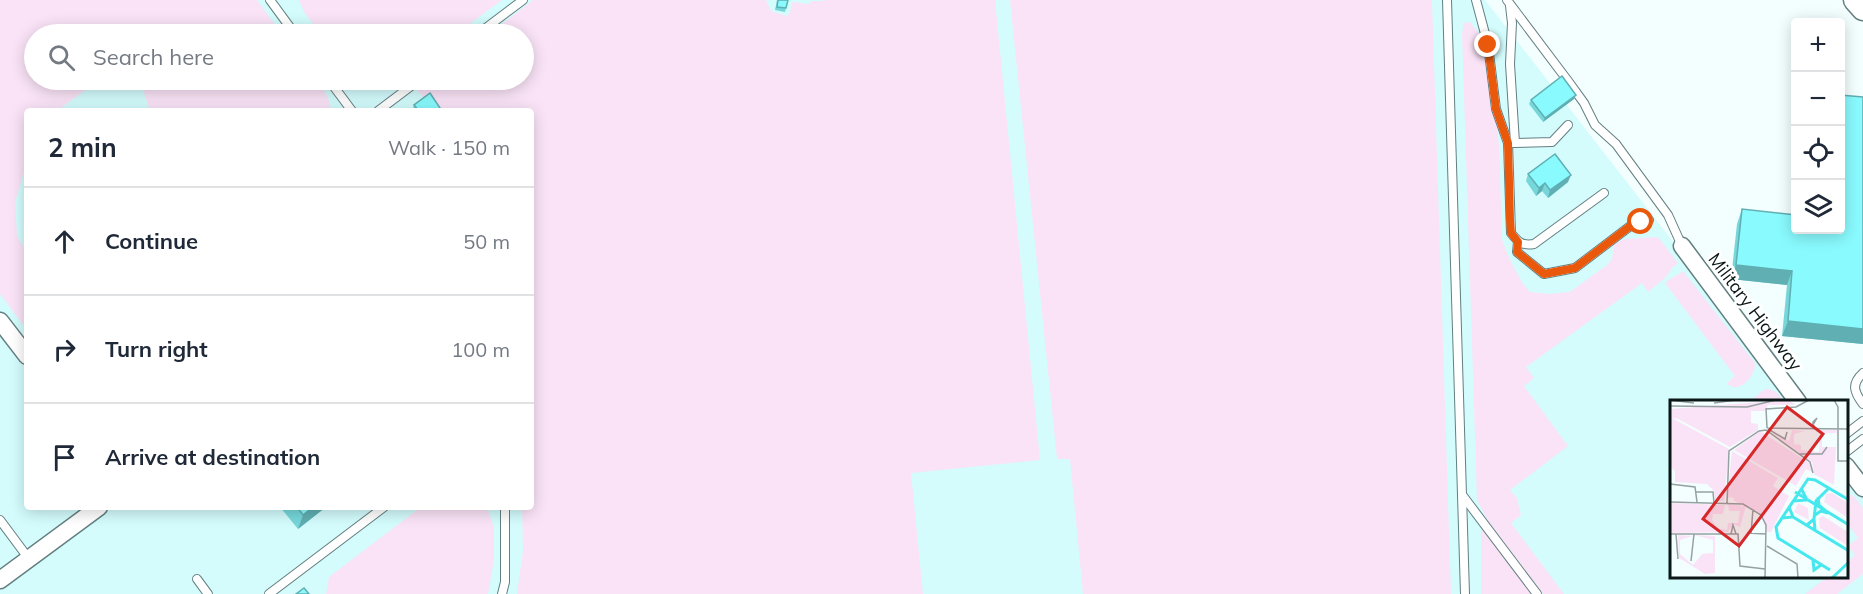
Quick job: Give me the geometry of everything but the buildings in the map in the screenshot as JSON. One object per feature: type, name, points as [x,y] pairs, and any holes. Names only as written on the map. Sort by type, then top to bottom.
[{"type":"street","points":[[1856,0],[1863,9]]},
{"type":"street","name":"Military Highway","points":[[1682,246],[1797,400]]},
{"type":"street","points":[[0,321],[24,353]]},
{"type":"street","points":[[1848,469],[1863,488]]},
{"type":"street","points":[[0,580],[95,510]]},
{"type":"lane","points":[[270,0],[288,24]]},
{"type":"lane","points":[[491,24],[523,0]]},
{"type":"lane","points":[[1447,0],[1465,594]]},
{"type":"lane","points":[[1476,0],[1488,45],[1496,109],[1511,143]]},
{"type":"lane","points":[[1508,2],[1512,23],[1510,64],[1511,233],[1518,242],[1527,246],[1534,244],[1604,193]]},
{"type":"lane","points":[[1508,2],[1584,103],[1595,125],[1616,144],[1668,215],[1682,246]]},
{"type":"lane","points":[[336,90],[350,108]]},
{"type":"lane","points":[[382,108],[406,90]]},
{"type":"lane","points":[[1511,143],[1552,142],[1568,125]]},
{"type":"lane","points":[[1518,242],[1517,252],[1544,274],[1575,268],[1629,227],[1649,220]]},
{"type":"lane","points":[[1863,373],[1857,379],[1854,387],[1856,395],[1863,404]]},
{"type":"lane","points":[[1848,432],[1863,421]]},
{"type":"lane","points":[[1848,450],[1863,439]]},
{"type":"lane","points":[[1463,496],[1537,594]]},
{"type":"lane","points":[[269,594],[380,510]]},
{"type":"lane","points":[[502,594],[506,582],[505,510]]},
{"type":"lane","points":[[0,520],[29,559]]},
{"type":"lane","points":[[197,579],[208,594]]},
{"type":"shaded area","points":[[0,0],[1485,0],[1796,400],[1670,400],[1670,579],[1848,579],[1848,467],[1863,488],[1863,594],[0,594]]},
{"type":"shaded area","points":[[0,0],[257,0],[275,24],[24,24],[24,90],[85,90],[61,108],[24,108],[24,171],[15,202],[17,236],[24,248],[24,326],[0,294]]},
{"type":"shaded area","points":[[299,0],[502,0],[470,24],[313,24],[304,12]]},
{"type":"shaded area","points":[[533,0],[766,0],[771,11],[787,16],[792,2],[808,4],[812,1],[823,0],[995,0],[1040,460],[911,473],[923,594],[517,594],[523,550],[522,510],[534,510],[534,108],[432,108],[417,90],[534,90],[534,24],[502,24]]},
{"type":"shaded area","points":[[1010,0],[1432,0],[1451,594],[1083,594],[1070,459],[1057,459]]},
{"type":"shaded area","points":[[1470,22],[1480,35],[1485,54],[1490,99],[1496,119],[1502,240],[1523,284],[1530,292],[1549,294],[1570,292],[1607,265],[1612,259],[1614,243],[1626,239],[1658,237],[1678,263],[1648,292],[1642,283],[1526,367],[1534,378],[1524,386],[1568,446],[1510,490],[1517,498],[1521,515],[1511,523],[1564,594],[1543,594],[1488,521],[1477,500],[1462,33],[1464,23]]},
{"type":"shaded area","points":[[143,90],[323,90],[330,108],[149,108]]},
{"type":"shaded area","points":[[1683,271],[1755,363],[1753,373],[1741,386],[1731,386],[1727,383],[1735,376],[1665,283]]},
{"type":"shaded area","points":[[1768,389],[1774,391],[1782,400],[1751,400]]},
{"type":"shaded area","points":[[1848,494],[1854,496],[1863,508],[1863,574],[1837,594],[1805,594],[1825,579],[1848,579],[1848,561],[1855,555],[1848,546],[1858,538],[1848,524]]},
{"type":"shaded area","points":[[417,510],[488,510],[494,528],[494,559],[488,594],[326,594],[329,577]]},
{"type":"shaded area","points":[[1481,528],[1487,531],[1532,594],[1481,594]]},
{"type":"route","points":[[1488,45],[1496,109],[1508,143],[1511,233],[1518,242],[1517,252],[1544,274],[1575,268],[1629,227],[1641,222]]}]
